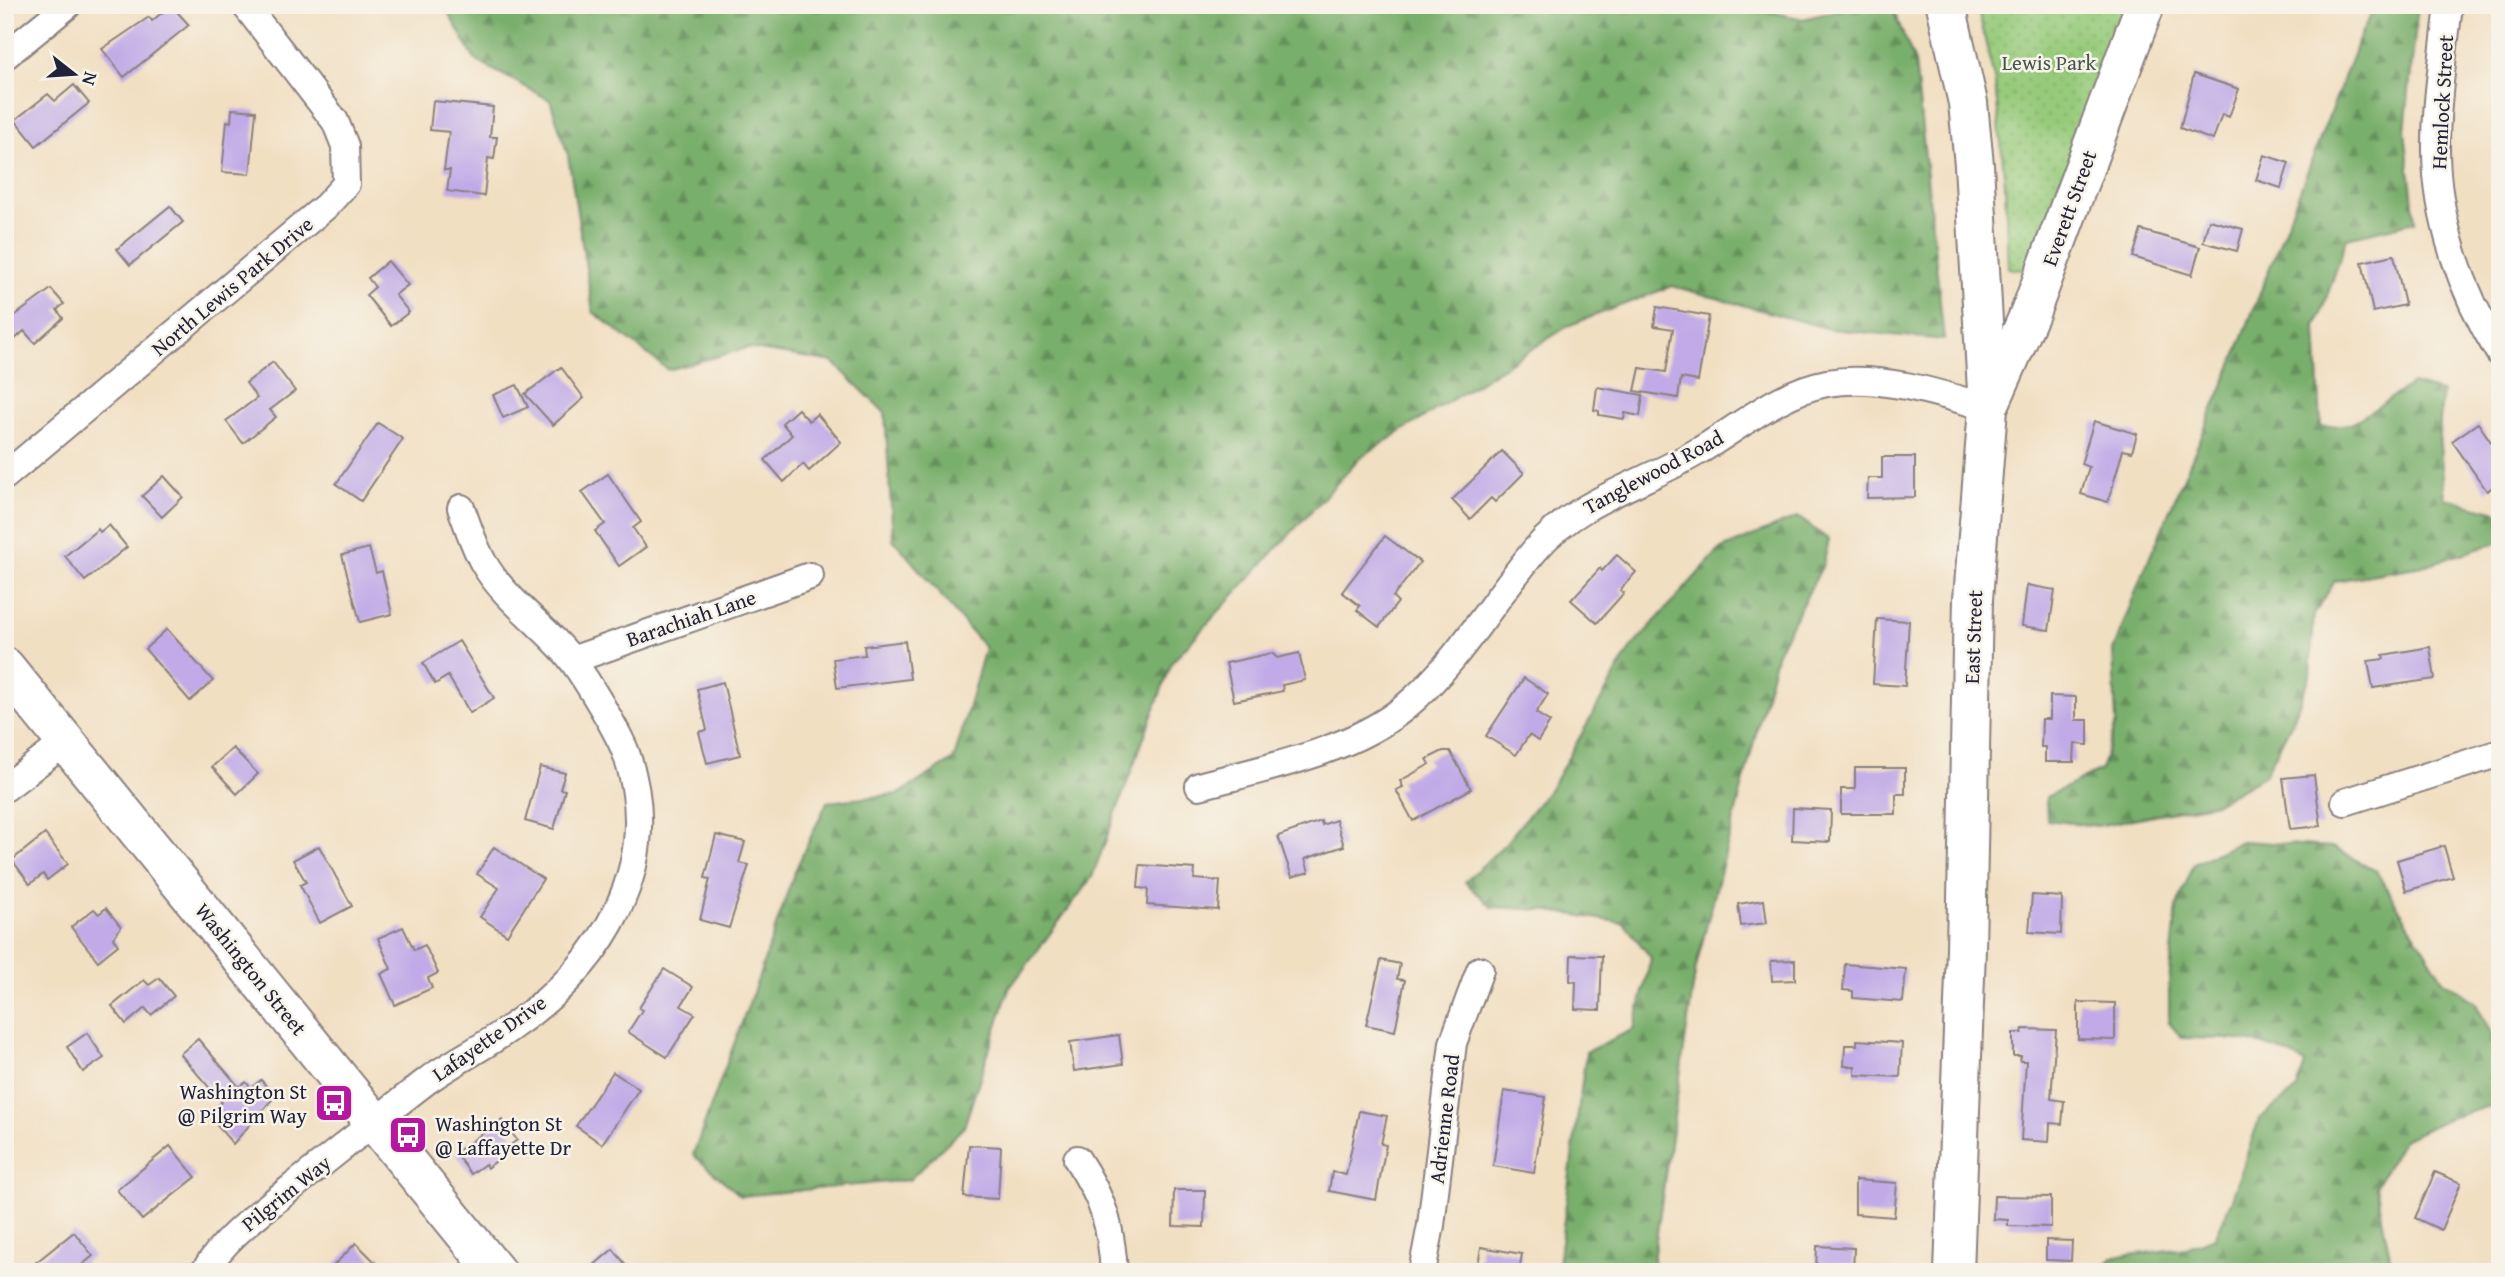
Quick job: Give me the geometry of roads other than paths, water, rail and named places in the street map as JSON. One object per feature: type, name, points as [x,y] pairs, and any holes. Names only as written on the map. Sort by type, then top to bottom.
[{"type":"street","points":[[5,56],[68,5]]},
{"type":"street","name":"North Lewis Park Drive","points":[[5,475],[326,206],[346,184],[345,146],[335,121],[245,5]]},
{"type":"street","name":"East Street","points":[[1945,5],[1968,103],[1975,165],[1988,408],[1973,599],[1966,949],[1954,1272]]},
{"type":"street","name":"Everett Street","points":[[1988,408],[2030,313],[2145,5]]},
{"type":"street","name":"Hemlock Street","points":[[2449,5],[2435,146],[2439,190],[2459,275],[2500,354]]},
{"type":"street","name":"Tanglewood Road","points":[[1199,786],[1332,749],[1404,708],[1458,653],[1537,548],[1572,515],[1603,496],[1651,477],[1697,453],[1791,394],[1828,383],[1866,382],[1941,394],[1988,408]]},
{"type":"street","name":"Lafayette Drive","points":[[375,1122],[430,1079],[514,1026],[560,987],[590,955],[615,916],[629,883],[639,838],[639,797],[627,753],[572,660],[507,594],[483,562],[461,508]]},
{"type":"street","name":"Barachiah Lane","points":[[572,660],[810,576]]},
{"type":"street","name":"Washington Street","points":[[5,667],[496,1272]]},
{"type":"street","points":[[5,788],[65,741]]},
{"type":"street","points":[[2345,802],[2500,753]]},
{"type":"street","name":"Adrienne Road","points":[[1422,1272],[1431,1225],[1453,1042],[1480,970]]},
{"type":"street","name":"Pilgrim Way","points":[[204,1272],[241,1228],[375,1122]]},
{"type":"street","points":[[1077,1159],[1099,1193],[1112,1240],[1114,1272]]},
{"type":"place","name":"Washington St @ Pilgrim Way","points":[[334,1103]]},
{"type":"place","name":"Washington St @ Laffayette Dr","points":[[408,1135]]},
{"type":"park label","name":"Lewis Park","points":[[2049,62]]}]
